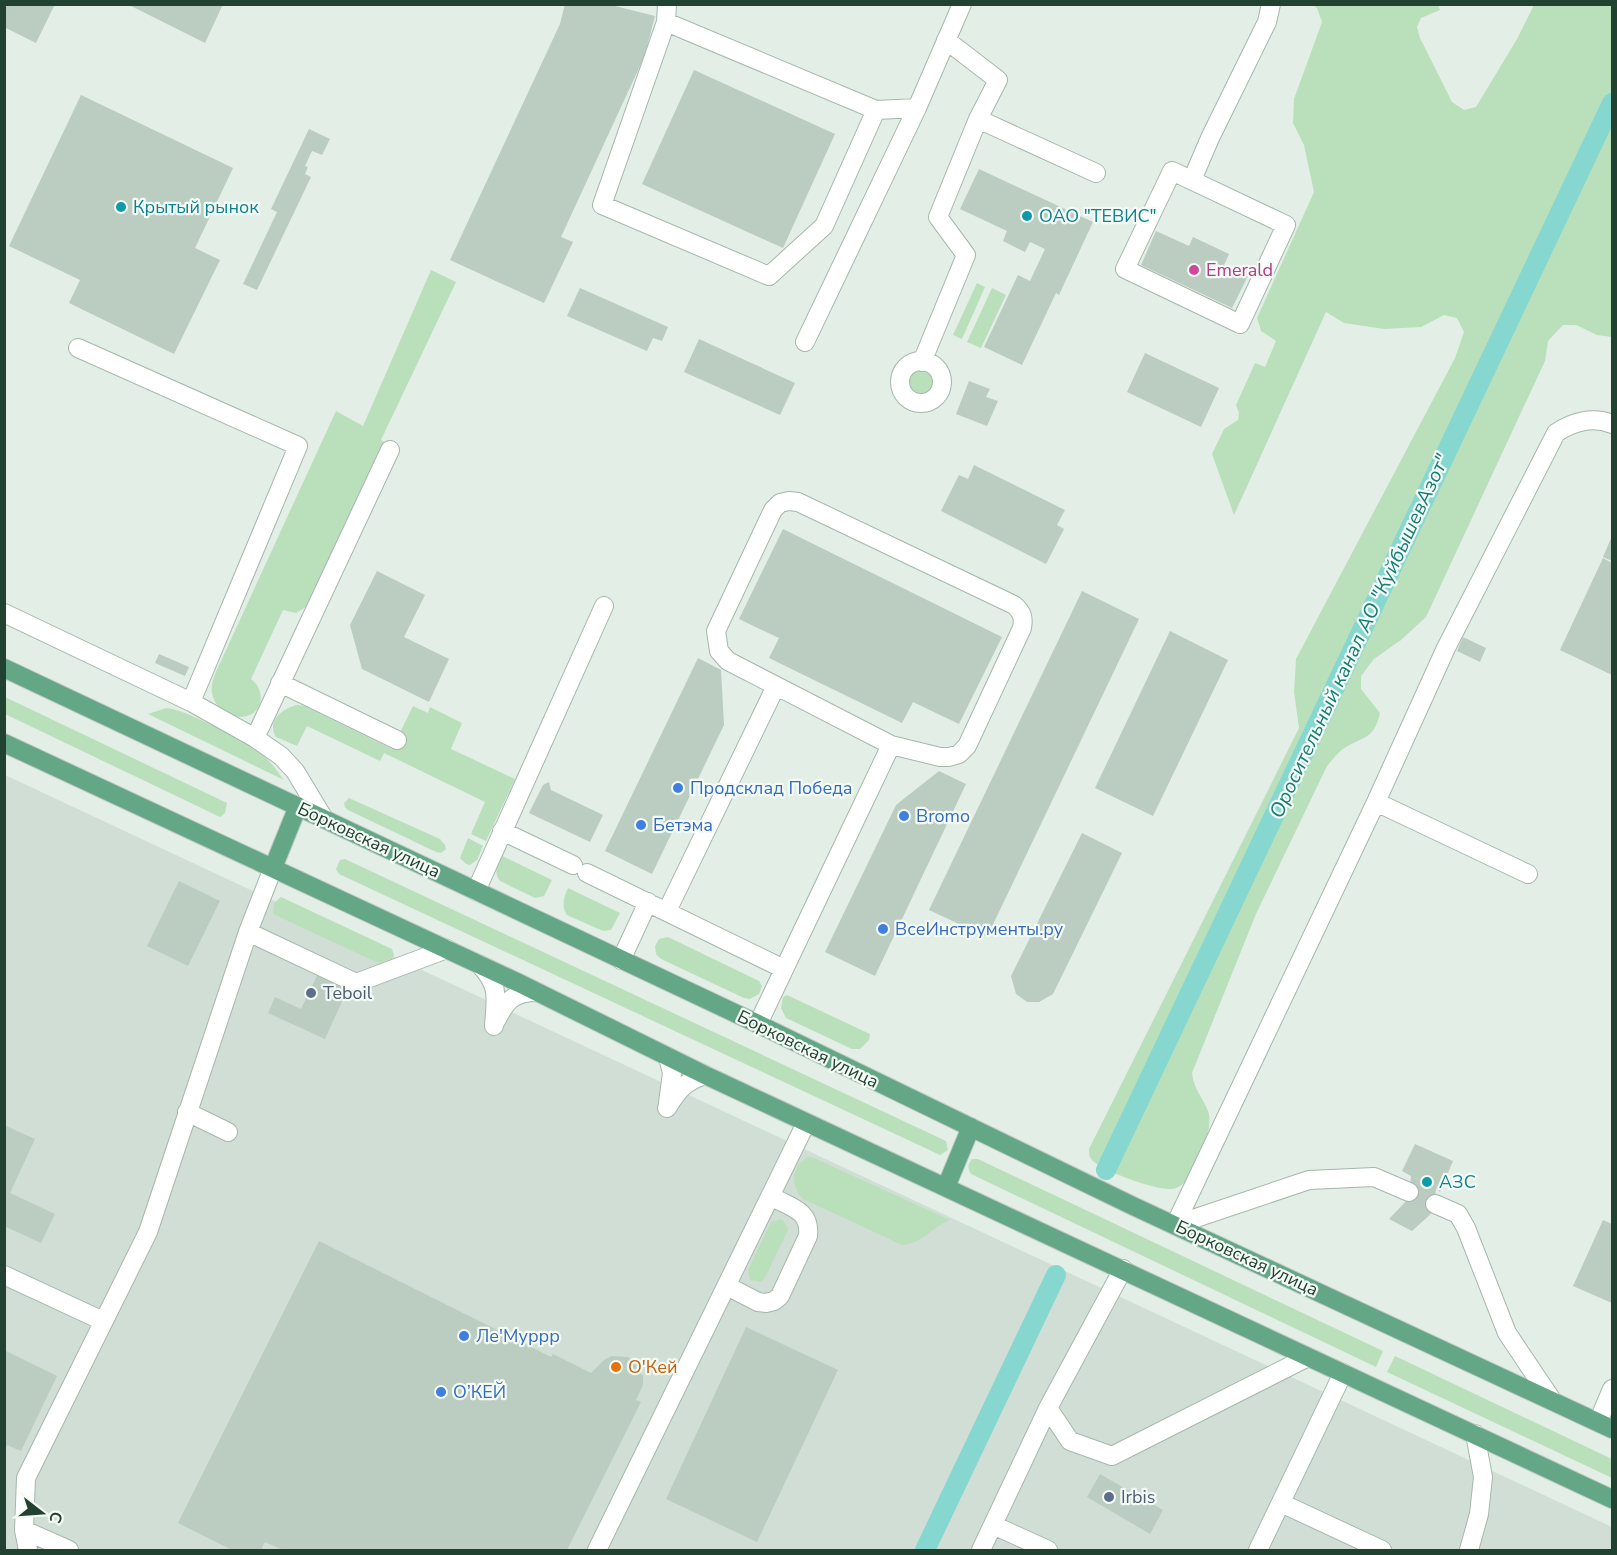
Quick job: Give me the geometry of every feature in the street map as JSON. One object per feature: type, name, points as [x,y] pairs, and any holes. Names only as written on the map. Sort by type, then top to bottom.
[{"type":"main road","name":"Борковская улица","points":[[4,668],[758,1024],[1176,1225],[1605,1425]]},
{"type":"main road","points":[[4,743],[447,949],[705,1075],[1612,1499]]},
{"type":"main road","points":[[273,868],[298,807]]},
{"type":"main road","points":[[946,1187],[971,1127]]},
{"type":"street","points":[[806,342],[917,108],[962,4]]},
{"type":"street","points":[[1192,180],[1267,22],[1271,4]]},
{"type":"street","points":[[876,110],[824,226],[769,276],[602,205],[666,13],[876,110],[917,108]]},
{"type":"street","points":[[922,362],[966,255],[938,217],[978,119],[998,80],[946,40]]},
{"type":"street","points":[[978,119],[1096,173]]},
{"type":"street","points":[[1172,171],[1192,180],[1286,225],[1239,324],[1125,269],[1172,171]]},
{"type":"street","points":[[78,348],[298,446],[191,702]]},
{"type":"street","points":[[1176,1225],[1376,802],[1446,648],[1556,433],[1569,424],[1589,420],[1612,424]]},
{"type":"street","points":[[255,738],[390,450]]},
{"type":"street","points":[[798,502],[1014,605],[1020,610],[1024,619],[1023,628],[967,746],[959,754],[950,757],[940,757],[891,745],[776,686],[728,661],[719,651],[716,630],[773,510],[780,503],[798,502]]},
{"type":"street","points":[[476,891],[604,606]]},
{"type":"street","points":[[4,613],[191,702],[255,738],[281,756],[295,771],[324,819]]},
{"type":"street","points":[[280,683],[397,740]]},
{"type":"street","points":[[667,911],[776,686]]},
{"type":"street","points":[[758,1024],[891,745]]},
{"type":"street","points":[[1376,802],[1528,874]]},
{"type":"street","points":[[502,831],[784,969]]},
{"type":"street","points":[[28,1551],[24,1530],[26,1478],[148,1232],[248,932],[273,868]]},
{"type":"street","points":[[621,960],[648,902]]},
{"type":"street","points":[[248,932],[356,982],[447,949]]},
{"type":"street","points":[[480,965],[492,978],[495,990],[494,1026],[503,1008],[513,998],[523,992],[537,992]]},
{"type":"street","points":[[668,1057],[672,1073],[667,1108],[677,1092],[690,1080],[705,1075]]},
{"type":"street","points":[[187,1112],[228,1132]]},
{"type":"street","points":[[597,1551],[806,1122]]},
{"type":"street","points":[[1176,1225],[1309,1180],[1374,1177],[1409,1192]]},
{"type":"street","points":[[727,1286],[758,1302],[766,1303],[780,1296],[808,1236],[809,1226],[801,1212],[770,1196]]},
{"type":"street","points":[[1435,1204],[1458,1214],[1466,1228],[1507,1333],[1552,1400]]},
{"type":"street","points":[[981,1551],[1048,1408],[1123,1269]]},
{"type":"street","points":[[4,1275],[104,1321]]},
{"type":"street","points":[[1048,1408],[1070,1441],[1112,1456],[1308,1357]]},
{"type":"street","points":[[1258,1551],[1343,1373]]},
{"type":"street","points":[[1605,1425],[1612,1389]]},
{"type":"street","points":[[1469,1551],[1479,1514],[1483,1477],[1474,1434]]},
{"type":"street","points":[[1281,1503],[1382,1551]]},
{"type":"street","points":[[993,1525],[1048,1551]]},
{"type":"street","points":[[24,1530],[69,1551]]},
{"type":"shaded area","points":[[5,775],[1612,1527],[1612,1550],[5,1550]]},
{"type":"green space","points":[[1312,5],[1438,5],[1440,10],[1421,18],[1417,27],[1420,38],[1452,102],[1464,110],[1476,107],[1517,39],[1534,5],[1612,5],[1612,337],[1597,335],[1576,325],[1563,325],[1548,341],[1545,361],[1426,617],[1401,640],[1374,659],[1361,676],[1361,689],[1380,713],[1378,722],[1371,733],[1343,749],[1327,766],[1256,914],[1192,1073],[1194,1084],[1208,1111],[1209,1118],[1208,1135],[1202,1154],[1191,1177],[1184,1183],[1176,1188],[1159,1188],[1133,1180],[1099,1165],[1091,1158],[1089,1149],[1299,728],[1294,692],[1296,659],[1455,358],[1464,332],[1457,318],[1444,315],[1421,327],[1384,329],[1344,323],[1326,312],[1234,515],[1212,454],[1224,429],[1238,420],[1239,413],[1236,405],[1255,363],[1265,367],[1276,341],[1261,331],[1257,318],[1314,192],[1304,145],[1293,123],[1294,99],[1322,22],[1317,8]]},
{"type":"green space","points":[[431,270],[456,282],[381,440],[385,443],[306,607],[296,613],[283,610],[251,679],[261,695],[258,707],[255,712],[242,717],[228,713],[218,706],[213,697],[212,686],[215,674],[336,411],[363,426]]},
{"type":"green space","points":[[977,283],[985,287],[962,339],[953,335]]},
{"type":"green space","points":[[992,288],[1006,295],[981,348],[967,342]]},
{"type":"green space","points":[[922,370],[931,374],[935,383],[931,392],[922,396],[913,392],[909,383],[913,374]]},
{"type":"green space","points":[[5,697],[227,803],[225,813],[220,817],[5,714]]},
{"type":"green space","points":[[297,705],[304,706],[392,749],[413,706],[428,713],[430,707],[462,723],[451,749],[515,779],[486,841],[471,834],[485,802],[384,753],[380,761],[307,726],[297,746],[276,737],[273,726],[278,716],[286,709]]},
{"type":"green space","points":[[166,708],[200,719],[251,747],[266,758],[284,780],[148,714]]},
{"type":"green space","points":[[349,798],[440,839],[446,849],[441,853],[436,852],[348,810],[344,803]]},
{"type":"green space","points":[[468,838],[483,846],[477,860],[470,865],[460,858]]},
{"type":"green space","points":[[500,855],[552,880],[544,896],[535,898],[500,881],[496,868]]},
{"type":"green space","points":[[345,859],[946,1141],[948,1150],[940,1155],[339,874],[336,869],[340,860]]},
{"type":"green space","points":[[568,888],[620,913],[611,930],[603,931],[567,915],[564,902]]},
{"type":"green space","points":[[281,897],[392,949],[394,956],[378,963],[273,914],[274,903]]},
{"type":"green space","points":[[668,937],[759,981],[762,986],[759,994],[750,999],[744,998],[661,959],[656,954],[655,946],[659,939]]},
{"type":"green space","points":[[787,995],[870,1034],[869,1040],[860,1049],[852,1049],[786,1018],[781,1008],[783,997]]},
{"type":"green space","points":[[808,1157],[950,1220],[915,1242],[902,1245],[803,1199],[796,1188],[794,1176],[798,1166]]},
{"type":"green space","points":[[972,1159],[978,1159],[1383,1351],[1376,1367],[971,1174],[969,1166]]},
{"type":"green space","points":[[782,1219],[788,1230],[765,1278],[761,1282],[750,1280],[748,1270],[771,1222]]},
{"type":"green space","points":[[1395,1356],[1612,1459],[1612,1478],[1387,1372]]},
{"type":"building","points":[[4,4],[55,4],[36,43],[4,27]]},
{"type":"building","points":[[127,4],[223,4],[205,43]]},
{"type":"building","points":[[565,4],[607,4],[655,16],[645,55],[561,237],[573,242],[544,303],[450,260],[560,24]]},
{"type":"building","points":[[694,70],[835,134],[783,248],[642,184]]},
{"type":"building","name":"Крытый рынок","points":[[81,95],[233,168],[195,248],[220,260],[174,354],[69,303],[80,280],[9,246]]},
{"type":"building","points":[[309,129],[330,139],[322,155],[312,151],[305,166],[308,167],[305,174],[311,177],[257,290],[243,284],[277,212],[271,209]]},
{"type":"building","points":[[979,169],[1093,222],[1059,295],[1056,293],[1022,365],[984,347],[1018,275],[1030,281],[1045,249],[1030,242],[1025,252],[1003,241],[1007,231],[960,209]]},
{"type":"building","name":"Emerald","points":[[1156,231],[1189,246],[1193,237],[1229,254],[1224,265],[1248,276],[1232,308],[1141,265]]},
{"type":"building","points":[[580,288],[668,327],[662,341],[653,338],[647,351],[567,316]]},
{"type":"building","points":[[699,339],[795,383],[780,415],[684,372]]},
{"type":"building","points":[[1145,353],[1219,388],[1201,427],[1127,392]]},
{"type":"building","points":[[969,381],[990,389],[986,397],[998,401],[987,426],[956,414]]},
{"type":"building","points":[[974,465],[1065,510],[1057,525],[1064,529],[1046,564],[941,511],[959,475],[968,479]]},
{"type":"building","points":[[783,529],[1002,637],[959,724],[913,702],[902,723],[769,658],[779,638],[739,619]]},
{"type":"building","points":[[1612,536],[1612,561],[1603,557]]},
{"type":"building","points":[[1603,558],[1612,563],[1612,675],[1560,650]]},
{"type":"building","points":[[377,571],[425,595],[404,637],[449,659],[429,702],[362,669],[350,625]]},
{"type":"building","points":[[1082,591],[1139,619],[987,937],[929,910]]},
{"type":"building","points":[[1170,631],[1228,660],[1153,816],[1095,788]]},
{"type":"building","points":[[1463,637],[1486,648],[1480,662],[1457,651]]},
{"type":"building","points":[[159,654],[189,667],[185,676],[155,663]]},
{"type":"building","points":[[698,658],[721,670],[724,725],[652,874],[605,851]]},
{"type":"building","points":[[939,771],[966,784],[875,976],[825,952],[896,805]]},
{"type":"building","points":[[549,782],[551,790],[603,815],[590,842],[529,813],[543,785]]},
{"type":"building","points":[[1082,833],[1122,853],[1053,994],[1039,1002],[1027,1002],[1016,994],[1011,976]]},
{"type":"building","points":[[179,881],[220,901],[188,966],[147,946]]},
{"type":"building","points":[[325,959],[355,973],[325,1039],[268,1013],[275,997],[301,1009]]},
{"type":"building","points":[[4,1125],[35,1139],[10,1193],[55,1214],[41,1243],[4,1226]]},
{"type":"building","name":"АЗС","points":[[1415,1144],[1453,1161],[1440,1192],[1436,1188],[1434,1211],[1412,1231],[1389,1219],[1409,1198],[1411,1176],[1402,1171]]},
{"type":"building","points":[[1603,1220],[1612,1224],[1612,1303],[1573,1286]]},
{"type":"building","name":"О’КЕЙ","points":[[319,1241],[551,1357],[553,1354],[591,1373],[611,1356],[628,1357],[635,1362],[643,1377],[643,1385],[636,1400],[641,1402],[567,1550],[283,1550],[265,1542],[261,1550],[232,1550],[178,1523]]},
{"type":"building","points":[[746,1327],[838,1370],[757,1542],[666,1499]]},
{"type":"building","points":[[4,1350],[57,1376],[21,1451],[7,1445],[4,1451]]},
{"type":"building","points":[[1100,1474],[1163,1510],[1150,1534],[1087,1497]]},
{"type":"waterway","name":"Оросительный канал АО \"КуйбышевАзот\"","points":[[1106,1170],[1612,103]]},
{"type":"waterway","name":"Оросительный канал АО \"КуйбышевАзот\"","points":[[925,1550],[1056,1275]]},
{"type":"tunnel","points":[[1409,1192],[1435,1204]]},
{"type":"place","name":"Крытый рынок","points":[[121,207]]},
{"type":"place","name":"ОАО \"ТЕВИС\"","points":[[1027,216]]},
{"type":"place","name":"Emerald","points":[[1194,270]]},
{"type":"place","name":"Продсклад Победа","points":[[678,788]]},
{"type":"place","name":"Bromo","points":[[904,816]]},
{"type":"place","name":"Бетэма","points":[[641,825]]},
{"type":"place","name":"ВсеИнструменты.ру","points":[[883,929]]},
{"type":"place","name":"Teboil","points":[[311,993]]},
{"type":"place","name":"АЗС","points":[[1427,1182]]},
{"type":"place","name":"Ле'Муррр","points":[[464,1336]]},
{"type":"place","name":"О'Кей","points":[[616,1367]]},
{"type":"place","name":"О’КЕЙ","points":[[441,1392]]},
{"type":"place","name":"Irbis","points":[[1109,1497]]}]
